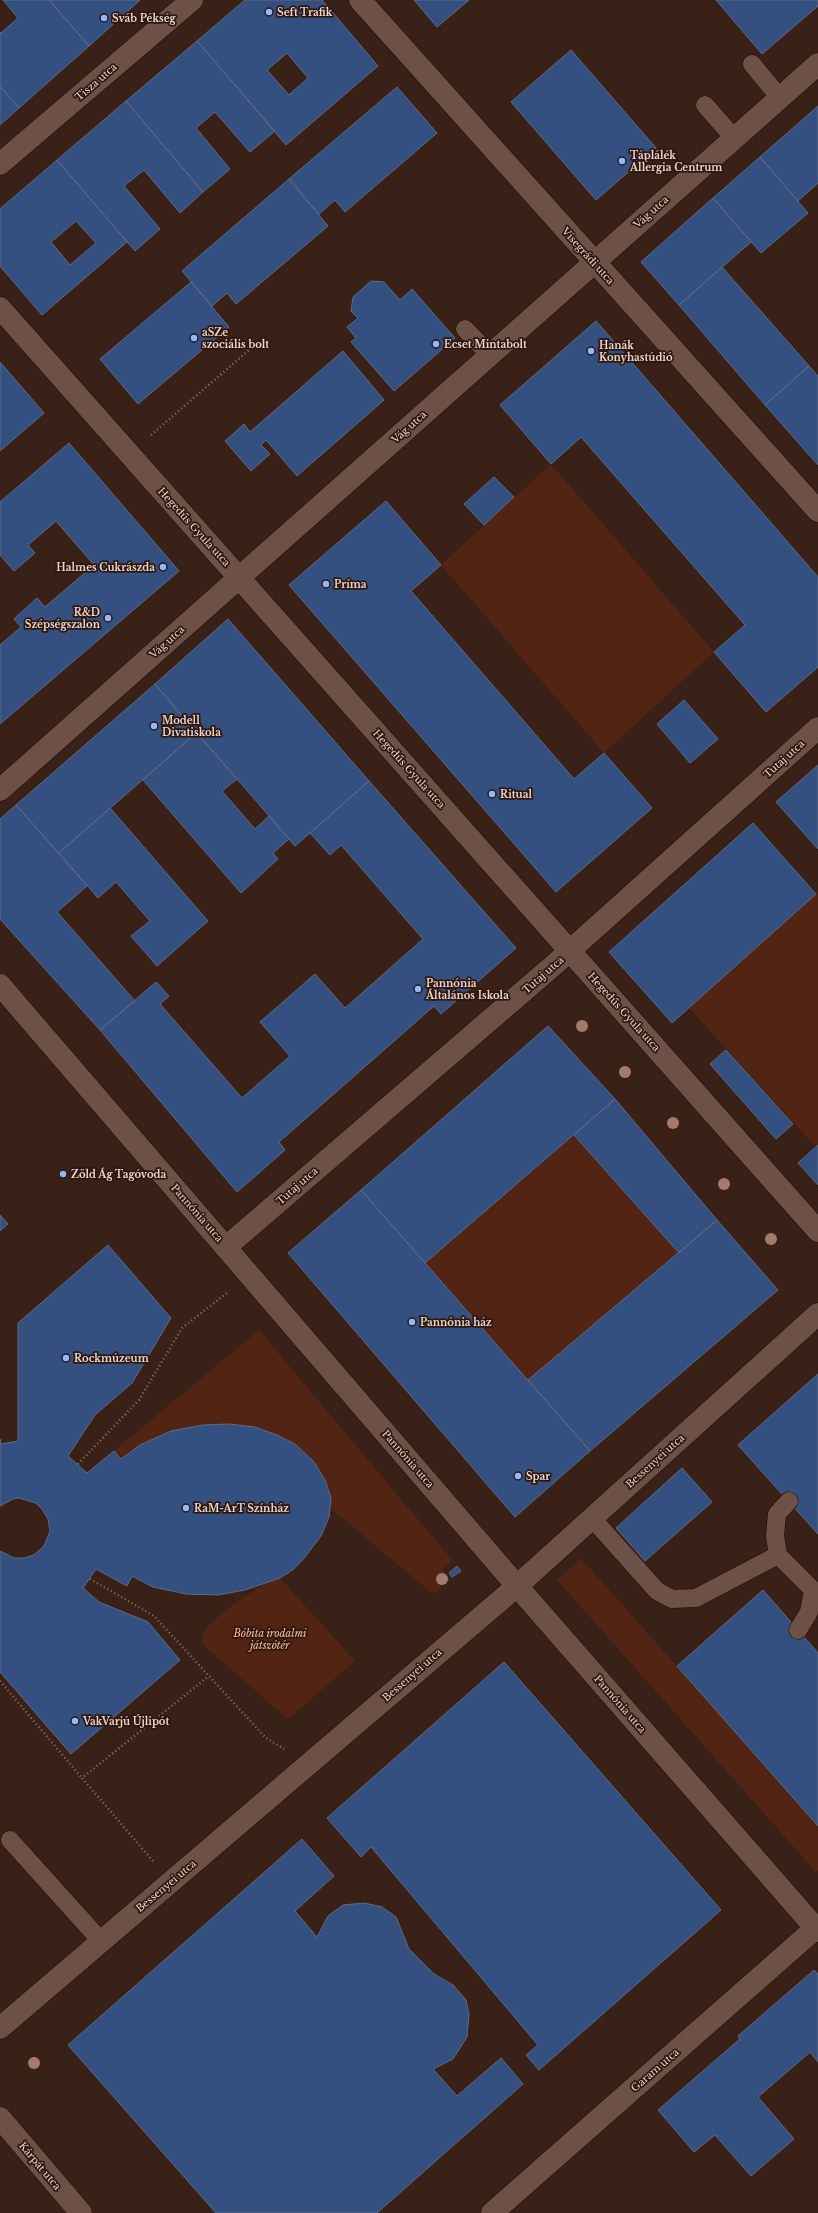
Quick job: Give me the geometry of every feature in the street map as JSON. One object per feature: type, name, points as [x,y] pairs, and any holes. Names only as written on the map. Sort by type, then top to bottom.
[{"type":"street","name":"Tisza utca","points":[[0,164],[192,0]]},
{"type":"street","name":"Visegrádi utca","points":[[360,0],[594,263],[818,511]]},
{"type":"street","name":"Vág utca","points":[[0,790],[818,64]]},
{"type":"street","name":"Hegedűs Gyula utca","points":[[0,308],[818,1231]]},
{"type":"street","name":"Tutaj utca","points":[[226,1247],[570,951],[818,728]]},
{"type":"street","name":"Pannónia utca","points":[[0,985],[517,1586],[817,1928]]},
{"type":"street","name":"Bessenyei utca","points":[[0,2028],[517,1586],[818,1314]]},
{"type":"street","name":"Garam utca","points":[[492,2213],[817,1928]]},
{"type":"street","name":"Kárpát utca","points":[[0,2118],[81,2213]]},
{"type":"lane","points":[[752,64],[780,98]]},
{"type":"lane","points":[[705,105],[734,138]]},
{"type":"lane","points":[[465,329],[490,355]]},
{"type":"lane","points":[[789,1501],[777,1514],[775,1536],[778,1555],[816,1592],[809,1612],[798,1630]]},
{"type":"lane","points":[[592,1518],[657,1591],[672,1599],[696,1598],[778,1555]]},
{"type":"lane","points":[[10,1840],[101,1941]]},
{"type":"path","points":[[129,453],[249,350]]},
{"type":"path","points":[[78,1464],[139,1400],[182,1328],[249,1274]]},
{"type":"path","points":[[90,1579],[154,1616],[266,1738],[309,1764]]},
{"type":"path","points":[[82,1778],[209,1676]]},
{"type":"path","points":[[0,1681],[171,1882]]},
{"type":"green space","points":[[551,464],[714,652],[604,753],[441,565]]},
{"type":"green space","points":[[818,892],[818,1145],[816,1147],[689,1008]]},
{"type":"green space","points":[[574,1135],[679,1253],[528,1380],[425,1263]]},
{"type":"green space","points":[[259,1330],[452,1560],[442,1569],[450,1579],[433,1594],[330,1508],[329,1490],[326,1481],[311,1460],[299,1449],[268,1432],[235,1425],[201,1425],[179,1429],[149,1441],[121,1459],[114,1451]]},
{"type":"green space","points":[[581,1558],[818,1825],[818,1870],[816,1872],[557,1580]]},
{"type":"green space","name":"Bóbita irodalmi játszótér","points":[[280,1578],[355,1661],[288,1719],[202,1644],[205,1630],[220,1615],[262,1586]]},
{"type":"building","points":[[3,0],[49,0],[89,46],[19,108],[0,86],[0,32],[1,33],[18,18]]},
{"type":"building","points":[[49,0],[140,0],[89,46]]},
{"type":"building","points":[[245,0],[322,0],[378,66],[286,145],[197,41]],"holes":[[[287,53],[308,78],[289,95],[267,70]]]},
{"type":"building","points":[[414,0],[469,0],[437,27]]},
{"type":"building","points":[[716,0],[818,0],[818,6],[762,54]]},
{"type":"building","points":[[197,41],[275,131],[250,152],[215,112],[196,128],[230,169],[203,192],[126,101]]},
{"type":"building","points":[[571,50],[656,148],[596,200],[511,102]]},
{"type":"building","points":[[0,86],[19,108],[0,125]]},
{"type":"building","points":[[397,87],[437,133],[345,212],[335,200],[319,214],[289,179]]},
{"type":"building","points":[[126,101],[203,192],[180,213],[144,170],[124,186],[160,229],[135,251],[57,160]]},
{"type":"building","points":[[818,106],[818,183],[798,201],[760,157]]},
{"type":"building","points":[[760,157],[808,213],[761,253],[713,198]]},
{"type":"building","points":[[57,160],[127,242],[42,315],[0,266],[0,209]],"holes":[[[76,221],[96,243],[70,265],[51,242]]]},
{"type":"building","points":[[289,179],[328,226],[236,304],[227,293],[212,306],[182,271]]},
{"type":"building","points":[[713,198],[751,242],[679,305],[641,262]]},
{"type":"building","points":[[722,267],[809,366],[765,405],[679,305]]},
{"type":"building","points":[[371,281],[384,282],[400,300],[412,289],[455,338],[394,391],[351,342],[356,338],[347,327],[358,318],[351,311],[353,297]]},
{"type":"building","points":[[191,282],[229,327],[138,404],[100,359]]},
{"type":"building","points":[[596,321],[818,577],[818,667],[766,712],[714,652],[745,625],[581,437],[551,464],[500,405]]},
{"type":"building","points":[[343,351],[384,400],[297,476],[266,440],[261,445],[270,454],[251,471],[225,441],[244,424],[250,432]]},
{"type":"building","points":[[0,362],[44,413],[0,451]]},
{"type":"building","points":[[809,366],[818,376],[818,465],[765,405]]},
{"type":"building","points":[[69,443],[179,571],[0,724],[0,645],[21,627],[14,619],[37,598],[45,607],[94,565],[56,521],[28,545],[35,553],[14,571],[0,555],[0,502]]},
{"type":"building","points":[[494,477],[514,497],[484,525],[464,504]]},
{"type":"building","points":[[386,501],[441,565],[411,591],[574,779],[604,753],[652,808],[556,892],[289,585]]},
{"type":"building","points":[[228,619],[369,781],[295,846],[155,684]]},
{"type":"building","points":[[155,684],[196,733],[59,853],[16,805]]},
{"type":"building","points":[[684,700],[718,739],[690,763],[657,724]]},
{"type":"building","points":[[196,733],[237,779],[222,791],[255,829],[269,816],[289,839],[273,853],[278,859],[241,893],[143,780]]},
{"type":"building","points":[[818,765],[818,849],[776,802]]},
{"type":"building","name":"Pannónia Általános Iskola","points":[[369,781],[516,948],[441,1014],[434,1006],[279,1142],[285,1150],[237,1192],[100,1030],[156,982],[169,996],[160,1004],[242,1098],[290,1056],[260,1022],[315,974],[345,1008],[423,939],[341,845],[330,855],[310,833]]},
{"type":"building","points":[[16,805],[87,886],[57,912],[135,1001],[100,1030],[0,919],[0,819]]},
{"type":"building","points":[[110,808],[208,921],[157,966],[131,936],[150,921],[116,882],[98,898],[59,853]]},
{"type":"building","points":[[753,823],[816,894],[672,1023],[609,952]]},
{"type":"building","points":[[548,1026],[615,1099],[425,1263],[361,1190]]},
{"type":"building","points":[[726,1050],[793,1124],[776,1139],[710,1064]]},
{"type":"building","points":[[615,1099],[717,1220],[679,1253],[574,1135]]},
{"type":"building","points":[[818,1145],[818,1185],[798,1163]]},
{"type":"building","name":"Pannónia ház","points":[[361,1190],[590,1451],[515,1517],[288,1253]]},
{"type":"building","points":[[0,1215],[8,1224],[0,1231]]},
{"type":"building","points":[[717,1220],[778,1290],[590,1451],[528,1380]]},
{"type":"building","points":[[108,1245],[171,1318],[132,1383],[95,1415],[68,1456],[87,1473],[114,1451],[121,1459],[140,1445],[171,1431],[202,1425],[229,1424],[255,1427],[277,1435],[295,1444],[314,1462],[325,1480],[331,1498],[329,1517],[321,1536],[294,1569],[280,1578],[245,1590],[218,1595],[186,1594],[153,1587],[132,1576],[127,1586],[96,1569],[83,1588],[99,1602],[148,1622],[180,1660],[71,1754],[0,1672],[0,1551],[14,1558],[24,1558],[34,1555],[44,1546],[50,1531],[48,1519],[36,1503],[19,1498],[13,1499],[0,1506],[0,1439],[1,1444],[18,1441],[18,1323]]},
{"type":"building","points":[[818,1374],[818,1534],[738,1445]]},
{"type":"building","points":[[682,1468],[712,1502],[645,1561],[616,1528]]},
{"type":"building","points":[[457,1566],[461,1571],[452,1577],[449,1573]]},
{"type":"building","points":[[763,1590],[818,1653],[818,1826],[677,1666]]},
{"type":"building","points":[[504,1662],[721,1910],[539,2070],[526,2055],[538,2045],[371,1847],[361,1857],[327,1818]]},
{"type":"building","points":[[302,1839],[334,1876],[295,1911],[317,1937],[328,1916],[343,1905],[364,1903],[382,1907],[396,1917],[409,1949],[434,1974],[453,1985],[466,2000],[469,2014],[467,2037],[453,2059],[433,2069],[457,2096],[501,2058],[523,2084],[377,2213],[216,2213],[68,2045]]},
{"type":"building","points":[[814,1970],[818,1974],[818,2062],[810,2052],[758,2097],[794,2139],[751,2176],[715,2135],[694,2152],[658,2110],[740,2039],[738,2036]]},
{"type":"place","name":"Seft Trafik","points":[[269,12]]},
{"type":"place","name":"Sváb Pékség","points":[[104,18]]},
{"type":"place","name":"Táplálék Allergia Centrum","points":[[622,161]]},
{"type":"place","name":"aSZe szociális bolt","points":[[194,338]]},
{"type":"place","name":"Ecset Mintabolt","points":[[436,344]]},
{"type":"place","name":"Hanák Konyhastúdió","points":[[591,351]]},
{"type":"place","name":"Halmes Cukrászda","points":[[163,567]]},
{"type":"place","name":"Príma","points":[[326,584]]},
{"type":"place","name":"R&D Szépségszalon","points":[[108,618]]},
{"type":"place","name":"Modell Divatiskola","points":[[154,726]]},
{"type":"place","name":"Ritual","points":[[492,794]]},
{"type":"place","name":"Pannónia Általános Iskola","points":[[418,989]]},
{"type":"place","name":"Zöld Ág Tagóvoda","points":[[63,1174]]},
{"type":"place","name":"Pannónia ház","points":[[412,1322]]},
{"type":"place","name":"Rockmúzeum","points":[[66,1358]]},
{"type":"place","name":"Spar","points":[[518,1476]]},
{"type":"place","name":"RaM-ArT Színház","points":[[186,1508]]},
{"type":"place","name":"VakVarjú Újlipót","points":[[75,1721]]}]
